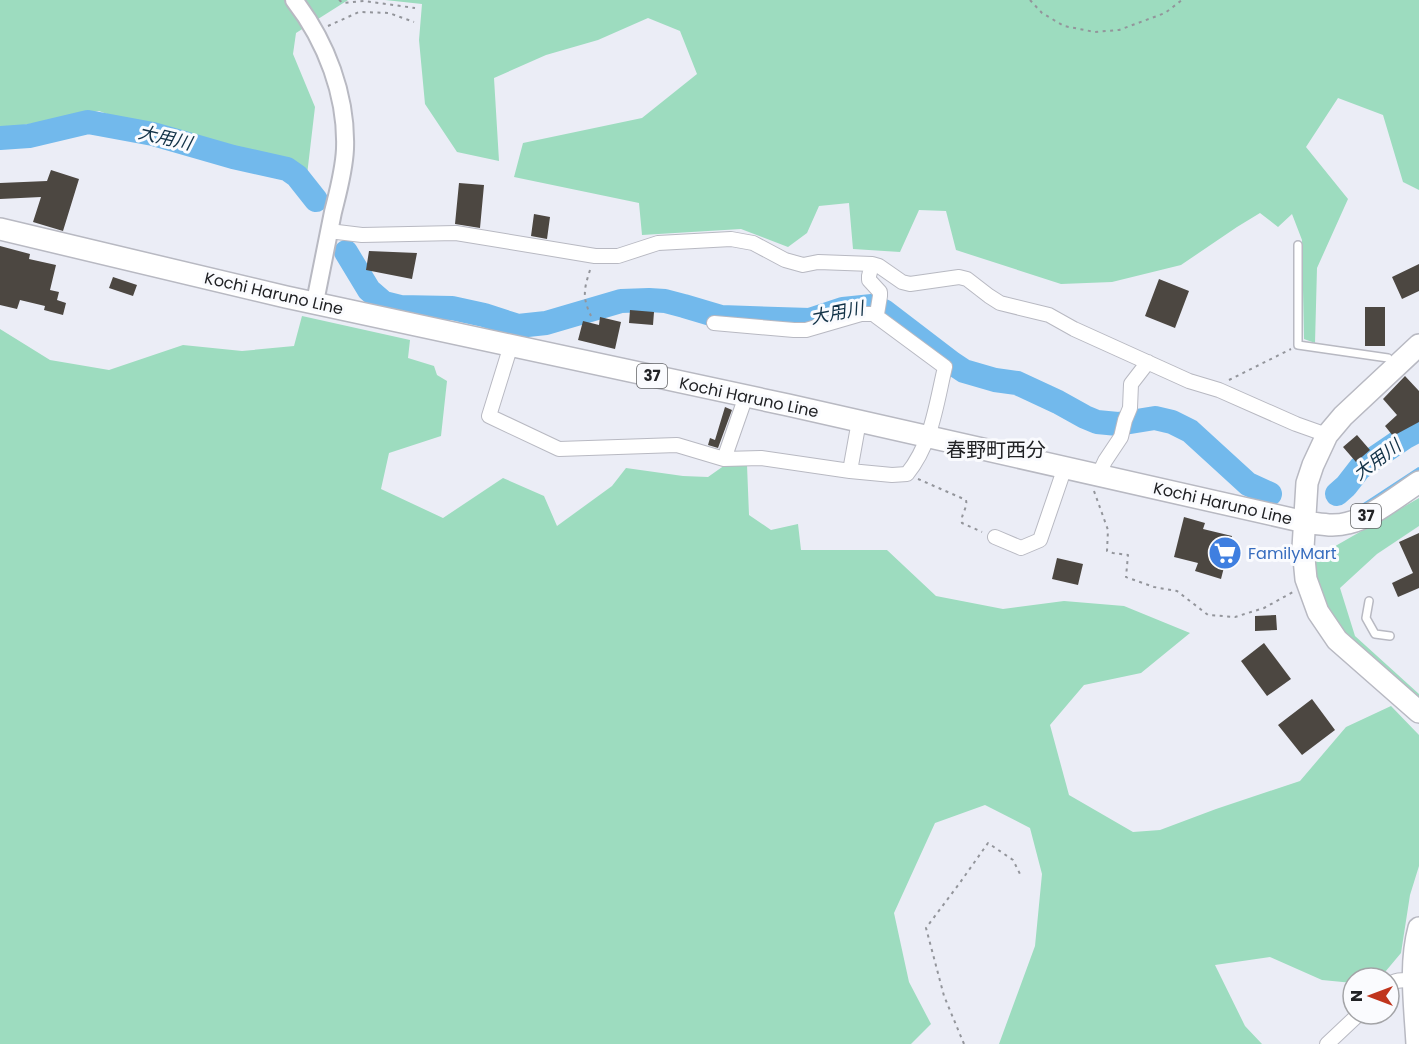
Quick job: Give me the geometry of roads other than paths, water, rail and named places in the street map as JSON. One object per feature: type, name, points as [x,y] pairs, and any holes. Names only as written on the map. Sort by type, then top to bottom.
[{"type":"main road","name":"Kochi Haruno Line","points":[[0,229],[315,303],[929,436],[1305,522],[1348,524],[1368,515],[1419,483]]},
{"type":"main road","points":[[1419,345],[1343,416],[1327,435],[1307,483],[1303,549],[1307,582],[1318,612],[1337,640],[1419,712]]},
{"type":"main road","points":[[1417,1044],[1415,973],[1416,938],[1419,928]]},
{"type":"street","points":[[294,0],[307,16],[329,60],[343,111],[345,138],[344,164],[315,303]]},
{"type":"street","points":[[329,231],[362,235],[456,233],[595,256],[618,256],[658,243],[731,239],[753,243],[785,260],[803,265],[818,262],[872,264],[879,266],[902,282],[910,284],[959,277],[967,279],[1000,303],[1049,315],[1188,381],[1327,435]]},
{"type":"street","points":[[511,345],[489,416],[559,449],[677,444],[724,459],[761,458],[850,471],[907,474],[917,461],[929,436],[945,367],[876,316],[880,296],[879,289],[871,283],[868,276],[872,264]]},
{"type":"street","points":[[714,323],[806,330],[878,308]]},
{"type":"street","points":[[1093,473],[1105,461],[1121,437],[1130,408],[1131,384],[1148,362]]},
{"type":"street","points":[[724,459],[746,396]]},
{"type":"street","points":[[850,471],[859,421]]},
{"type":"street","points":[[995,537],[1021,548],[1040,540],[1065,467]]},
{"type":"street","points":[[1401,980],[1415,973]]},
{"type":"street","points":[[1327,1044],[1346,1026]]},
{"type":"lane","points":[[1298,245],[1298,345],[1389,358]]},
{"type":"lane","points":[[1369,601],[1366,618],[1375,634],[1390,636]]},
{"type":"waterway","name":"大用川","points":[[0,138],[29,136],[88,122],[153,134],[233,157],[287,169],[297,176],[316,200]]},
{"type":"waterway","name":"大用川","points":[[346,252],[369,290],[384,303],[400,307],[452,308],[518,326],[546,323],[621,301],[665,301],[721,317],[810,320],[843,309],[872,306],[884,311],[964,371],[995,380],[1017,383],[1097,422],[1118,424],[1155,418],[1172,422],[1190,431],[1248,484],[1270,494]]},
{"type":"waterway","name":"大用川","points":[[1337,494],[1360,468],[1419,430]]},
{"type":"waterway","points":[[1361,507],[1419,469]]},
{"type":"place","name":"FamilyMart","points":[[1225,553]]},
{"type":"district","name":"春野町西分","points":[[996,450]]}]
